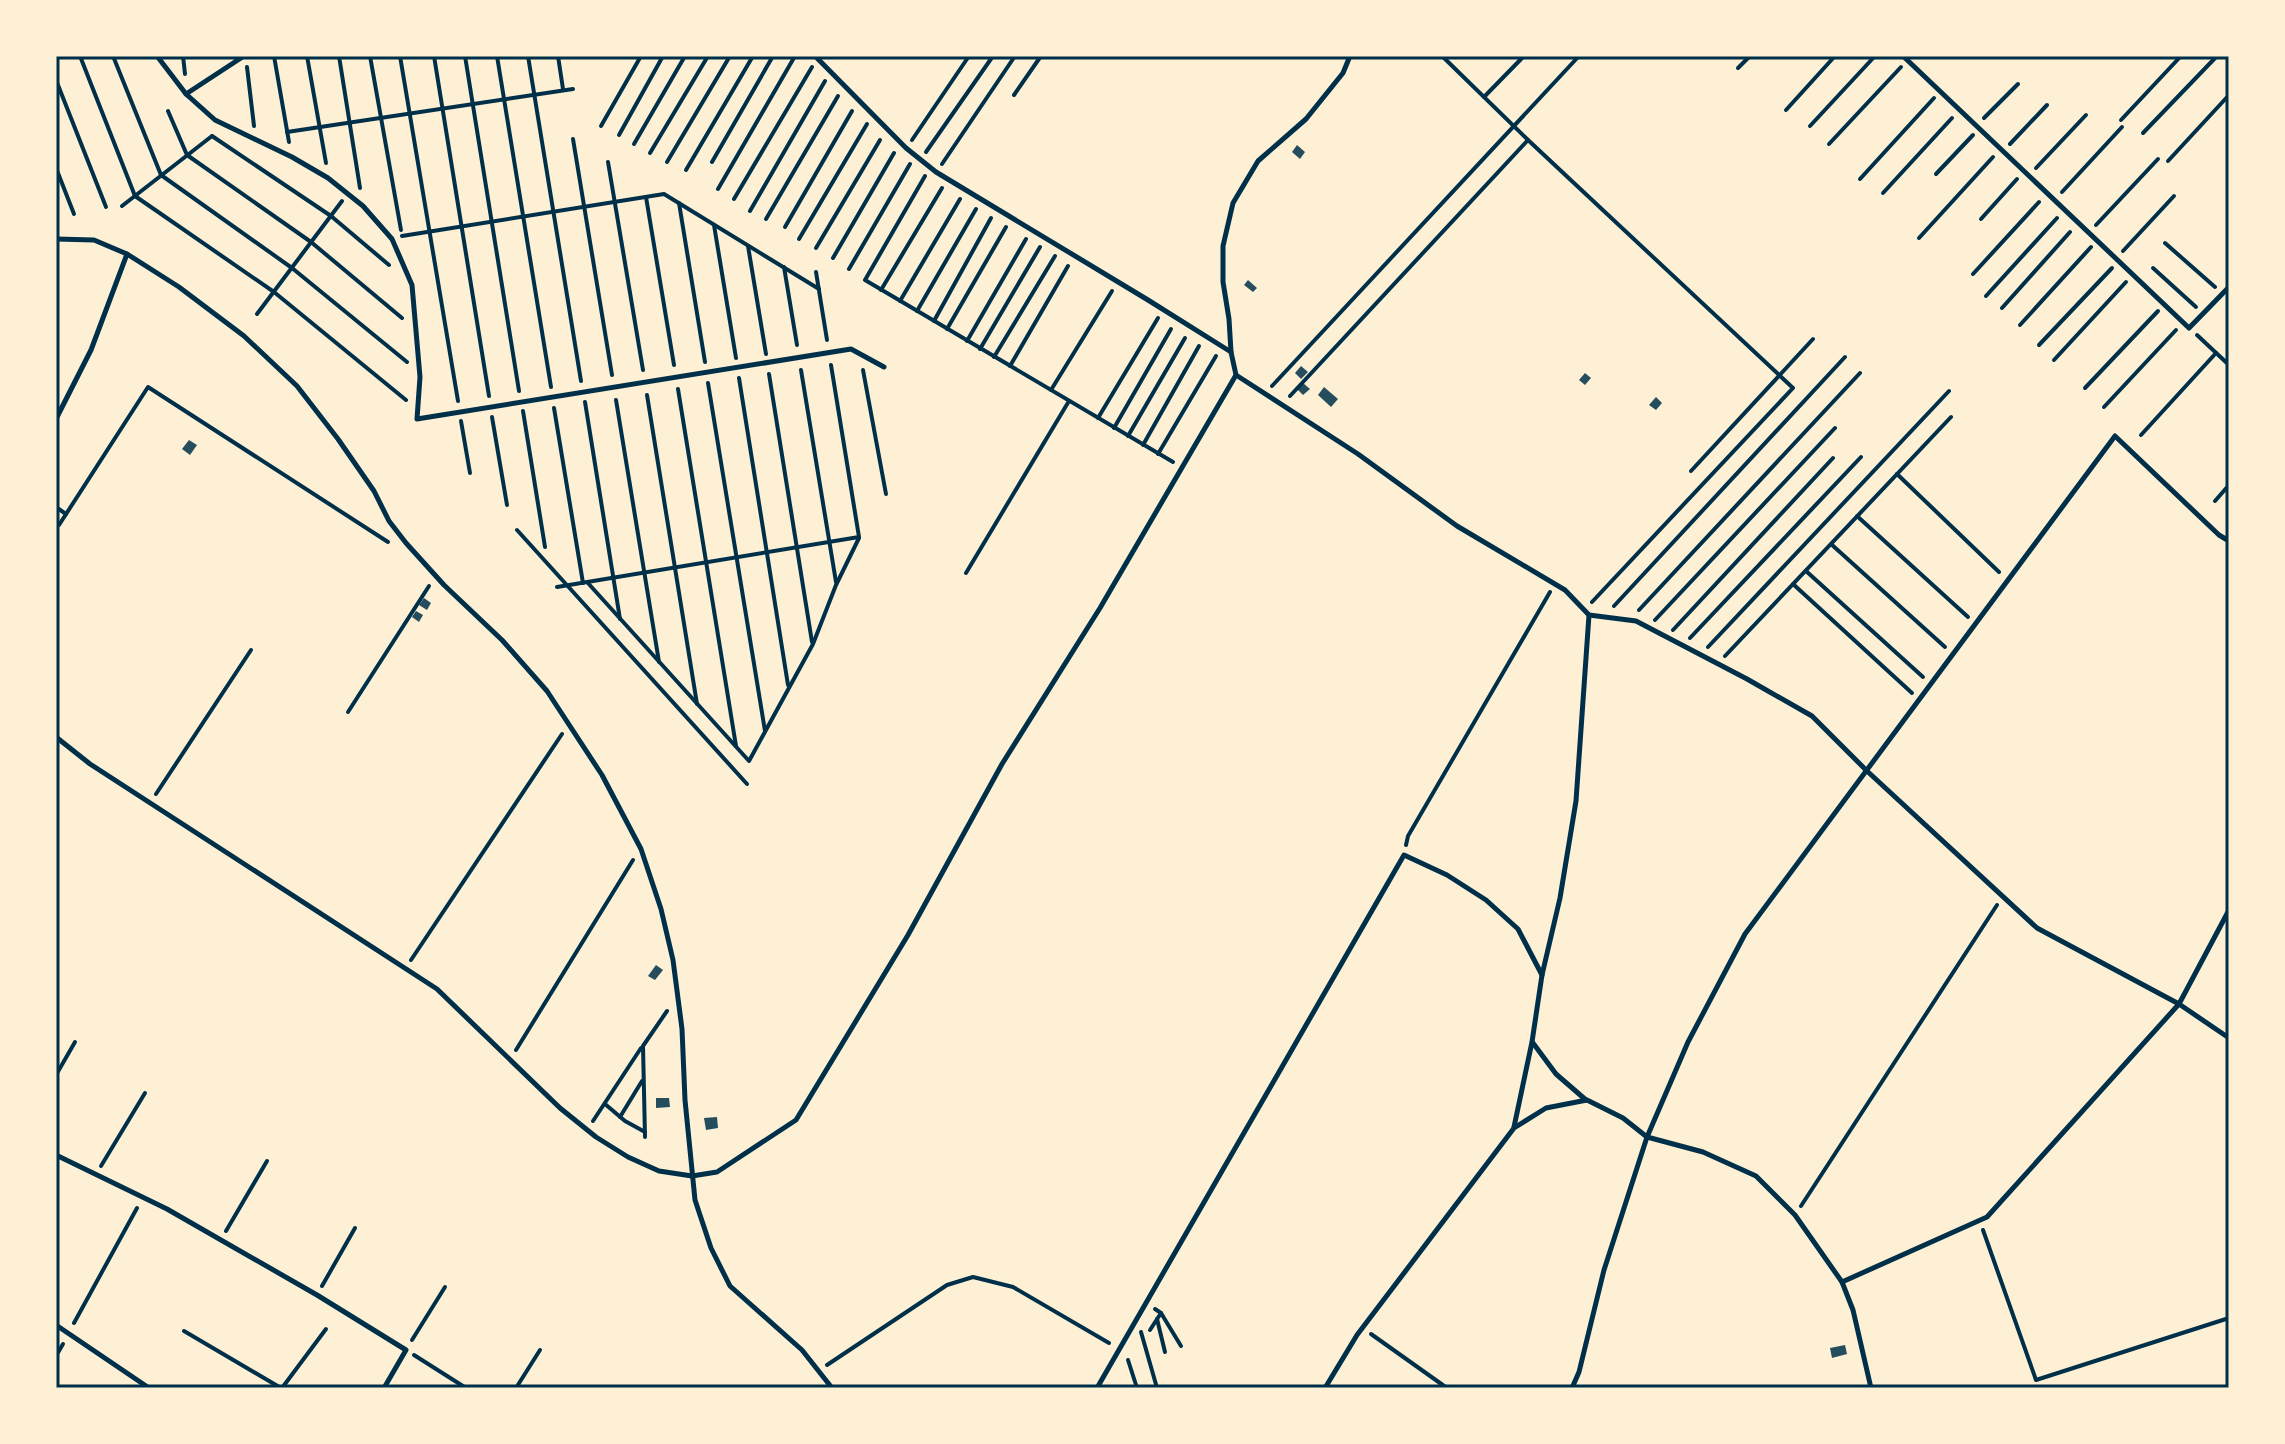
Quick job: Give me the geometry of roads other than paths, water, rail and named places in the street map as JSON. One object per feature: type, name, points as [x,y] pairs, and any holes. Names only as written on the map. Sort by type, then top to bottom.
[{"type":"lane","points":[[157,56],[186,94],[215,120],[328,178],[363,206],[392,239],[412,285],[420,374],[417,419],[851,349],[884,367]]},
{"type":"lane","points":[[186,94],[245,56]]},
{"type":"lane","points":[[815,56],[920,161],[1231,352]]},
{"type":"lane","points":[[56,737],[90,764],[437,989],[560,1108],[628,1157],[659,1171],[692,1176],[717,1172],[796,1120],[908,935],[1002,764],[1100,608],[1236,375],[1223,282],[1223,246],[1233,203],[1258,161],[1306,119],[1343,73],[1350,56]]},
{"type":"lane","points":[[1906,58],[2189,328],[2229,287]]},
{"type":"lane","points":[[56,239],[94,240],[127,254],[179,287],[244,336],[297,386],[338,439],[406,543],[444,585],[502,640],[547,691],[602,775],[641,849],[661,909],[673,960],[682,1029],[695,1200],[711,1248],[730,1286],[802,1350],[832,1388]]},
{"type":"lane","points":[[56,419],[91,350],[127,254]]},
{"type":"lane","points":[[1236,375],[1358,454],[1457,526],[1565,590],[1587,612],[1629,620],[1648,628],[1812,716],[2037,928],[2179,1004],[2229,1038]]},
{"type":"lane","points":[[1572,1388],[1579,1372],[1604,1270],[1647,1137],[1688,1042],[1745,934],[2115,436],[2229,541]]},
{"type":"lane","points":[[1514,1128],[1576,801],[1587,612]]},
{"type":"lane","points":[[1097,1388],[1404,855],[1447,875],[1486,900],[1518,929],[1542,975]]},
{"type":"lane","points":[[1842,1282],[1987,1217],[2179,1004],[2229,910]]},
{"type":"lane","points":[[1532,1042],[1556,1074],[1587,1100],[1623,1118],[1647,1137],[1703,1152],[1756,1176],[1795,1215],[1842,1282],[1853,1310],[1871,1388]]},
{"type":"lane","points":[[1325,1388],[1362,1328],[1514,1128],[1546,1108],[1587,1100]]},
{"type":"lane","points":[[56,1155],[221,1240],[406,1350],[384,1388]]},
{"type":"lane","points":[[56,1325],[149,1388]]}]
